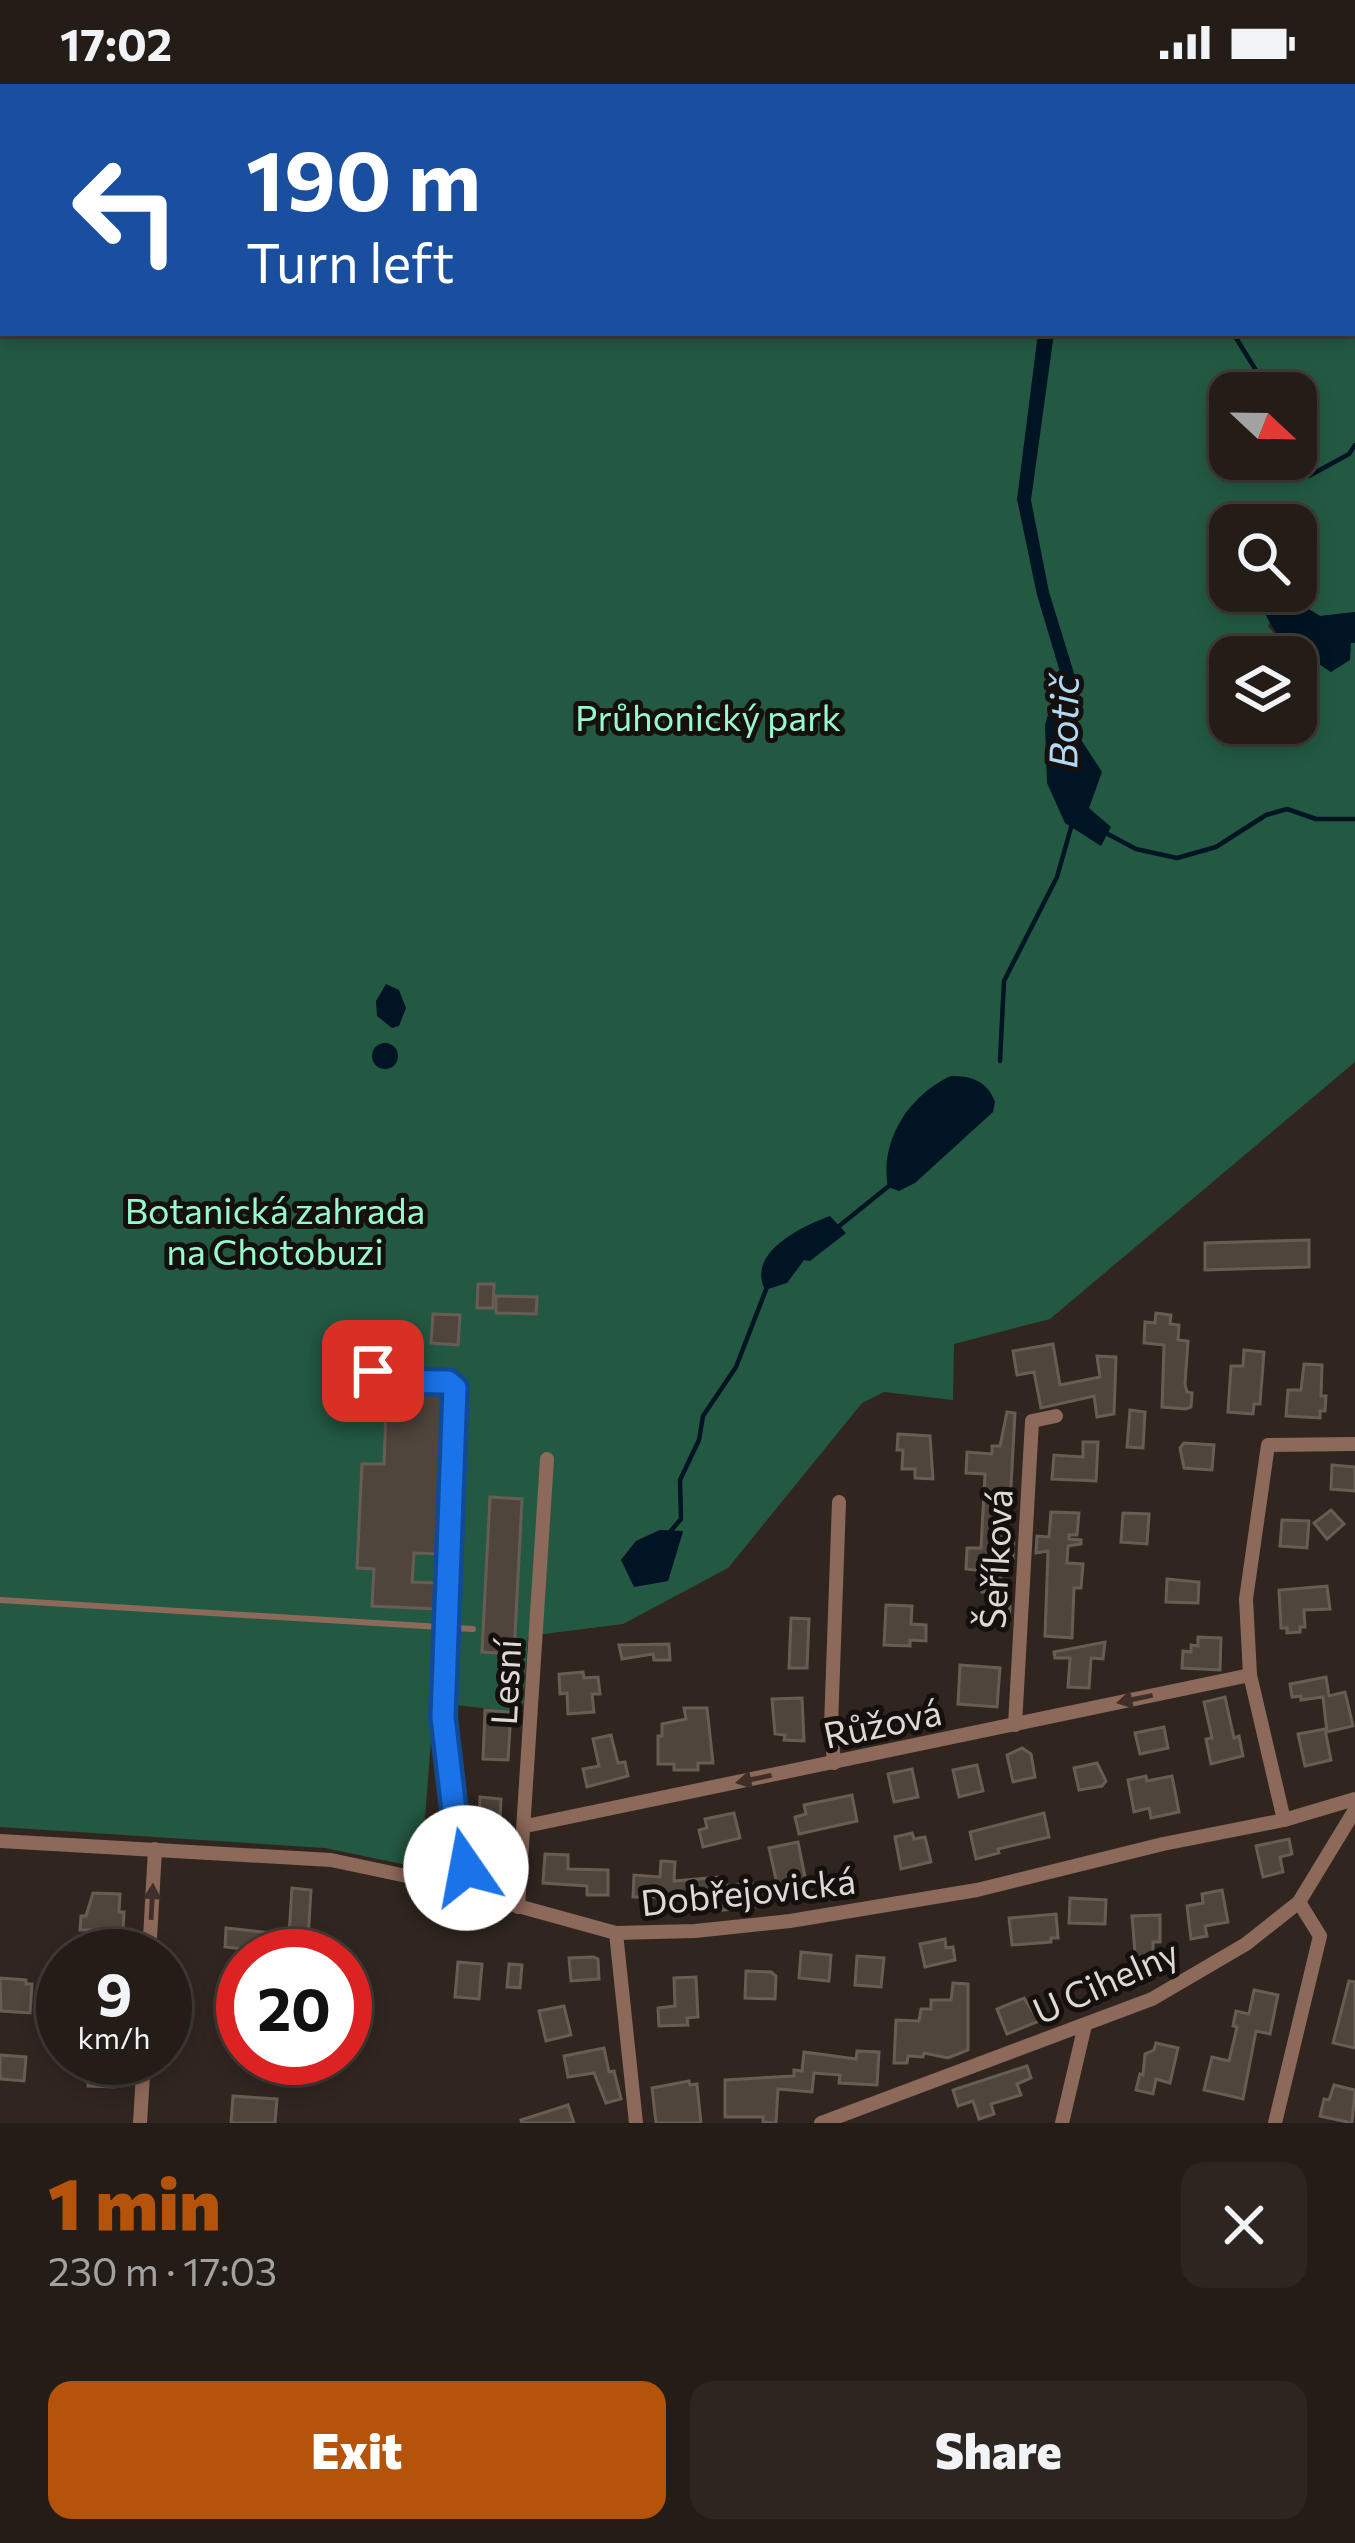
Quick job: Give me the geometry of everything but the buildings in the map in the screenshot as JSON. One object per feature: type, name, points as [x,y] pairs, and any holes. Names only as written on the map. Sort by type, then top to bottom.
[{"type":"street","name":"Šeříková","points":[[1015,1726],[1032,1421],[1057,1416]]},
{"type":"street","points":[[1284,1820],[1250,1675],[1246,1599],[1268,1445],[1355,1444]]},
{"type":"street","name":"Lesní","points":[[518,1907],[547,1460]]},
{"type":"street","points":[[834,1763],[831,1726],[839,1502]]},
{"type":"street","name":"Růžová","points":[[526,1826],[1250,1675]]},
{"type":"street","name":"Dobřejovická","points":[[0,1841],[331,1860],[416,1878],[616,1933],[695,1931],[790,1921],[977,1890],[1284,1820],[1355,1799]]},
{"type":"street","name":"U Cihelny","points":[[821,2123],[1153,1999],[1246,1944],[1299,1902],[1355,1810]]},
{"type":"street","points":[[151,1929],[155,1849]]},
{"type":"street","points":[[1275,2123],[1320,1936],[1299,1902]]},
{"type":"street","points":[[616,1933],[636,2123]]},
{"type":"street","points":[[1062,2123],[1084,2025]]},
{"type":"street","points":[[140,2123],[142,2085]]},
{"type":"lane","points":[[373,1371],[378,1381],[448,1382],[455,1388],[443,1717],[460,1861],[473,1871],[521,1886]]},
{"type":"lane","points":[[0,1600],[472,1629]]},
{"type":"green space","name":"Průhonický park","points":[[0,336],[1355,336],[1355,612],[1320,616],[1314,612],[1317,504],[1209,504],[1209,612],[1276,612],[1268,626],[1276,636],[1209,636],[1209,744],[1317,744],[1317,663],[1331,672],[1355,643],[1355,1062],[1050,1319],[954,1344],[953,1400],[884,1392],[862,1403],[728,1568],[623,1624],[528,1636],[523,1712],[434,1703],[421,1868],[325,1848],[0,1827]],"holes":[[[942,1080],[886,1163],[905,1113]],[[660,1530],[683,1532],[668,1581],[621,1560],[636,1541]]]},
{"type":"water","points":[[1038,336],[1054,336],[1031,500],[1049,592],[1074,673],[1069,721],[1102,772],[1089,808],[1111,827],[1101,846],[1065,823],[1047,783],[1045,725],[1060,672],[1037,595],[1017,499]]},
{"type":"water","points":[[1264,612],[1320,616],[1355,612],[1350,660],[1331,672],[1317,663],[1317,636],[1280,636]]},
{"type":"water","points":[[386,984],[399,990],[406,1008],[399,1026],[392,1028],[377,1016],[376,1001]]},
{"type":"water","points":[[385,1043],[395,1046],[395,1066],[385,1069],[375,1066],[372,1056],[375,1046]]},
{"type":"water","points":[[951,1076],[983,1085],[995,1102],[993,1112],[915,1183],[899,1191],[888,1187],[888,1153],[900,1121],[922,1095]]},
{"type":"water","points":[[830,1216],[846,1233],[810,1261],[804,1260],[787,1283],[765,1290],[761,1276],[770,1253],[780,1242]]},
{"type":"water","points":[[660,1530],[683,1531],[668,1581],[634,1587],[621,1560],[636,1541]]},
{"type":"waterway","name":"Botič","points":[[1235,336],[1257,372]]},
{"type":"waterway","name":"Botič","points":[[1317,472],[1349,454],[1355,445]]},
{"type":"waterway","name":"Botič","points":[[1104,832],[1136,849],[1177,858],[1216,847],[1266,815],[1287,809],[1316,819],[1355,819]]},
{"type":"waterway","points":[[1000,1061],[1004,981],[1057,877],[1072,824]]},
{"type":"waterway","points":[[838,1227],[890,1185]]},
{"type":"waterway","points":[[669,1533],[681,1519],[680,1480],[699,1440],[703,1416],[736,1367],[767,1287]]},
{"type":"route","points":[[373,1371],[378,1381],[448,1382],[455,1388],[443,1717],[460,1861],[466,1868]]},
{"type":"park label","name":"Botanická zahrada na Chotobuzi","points":[[275,1230]]}]
